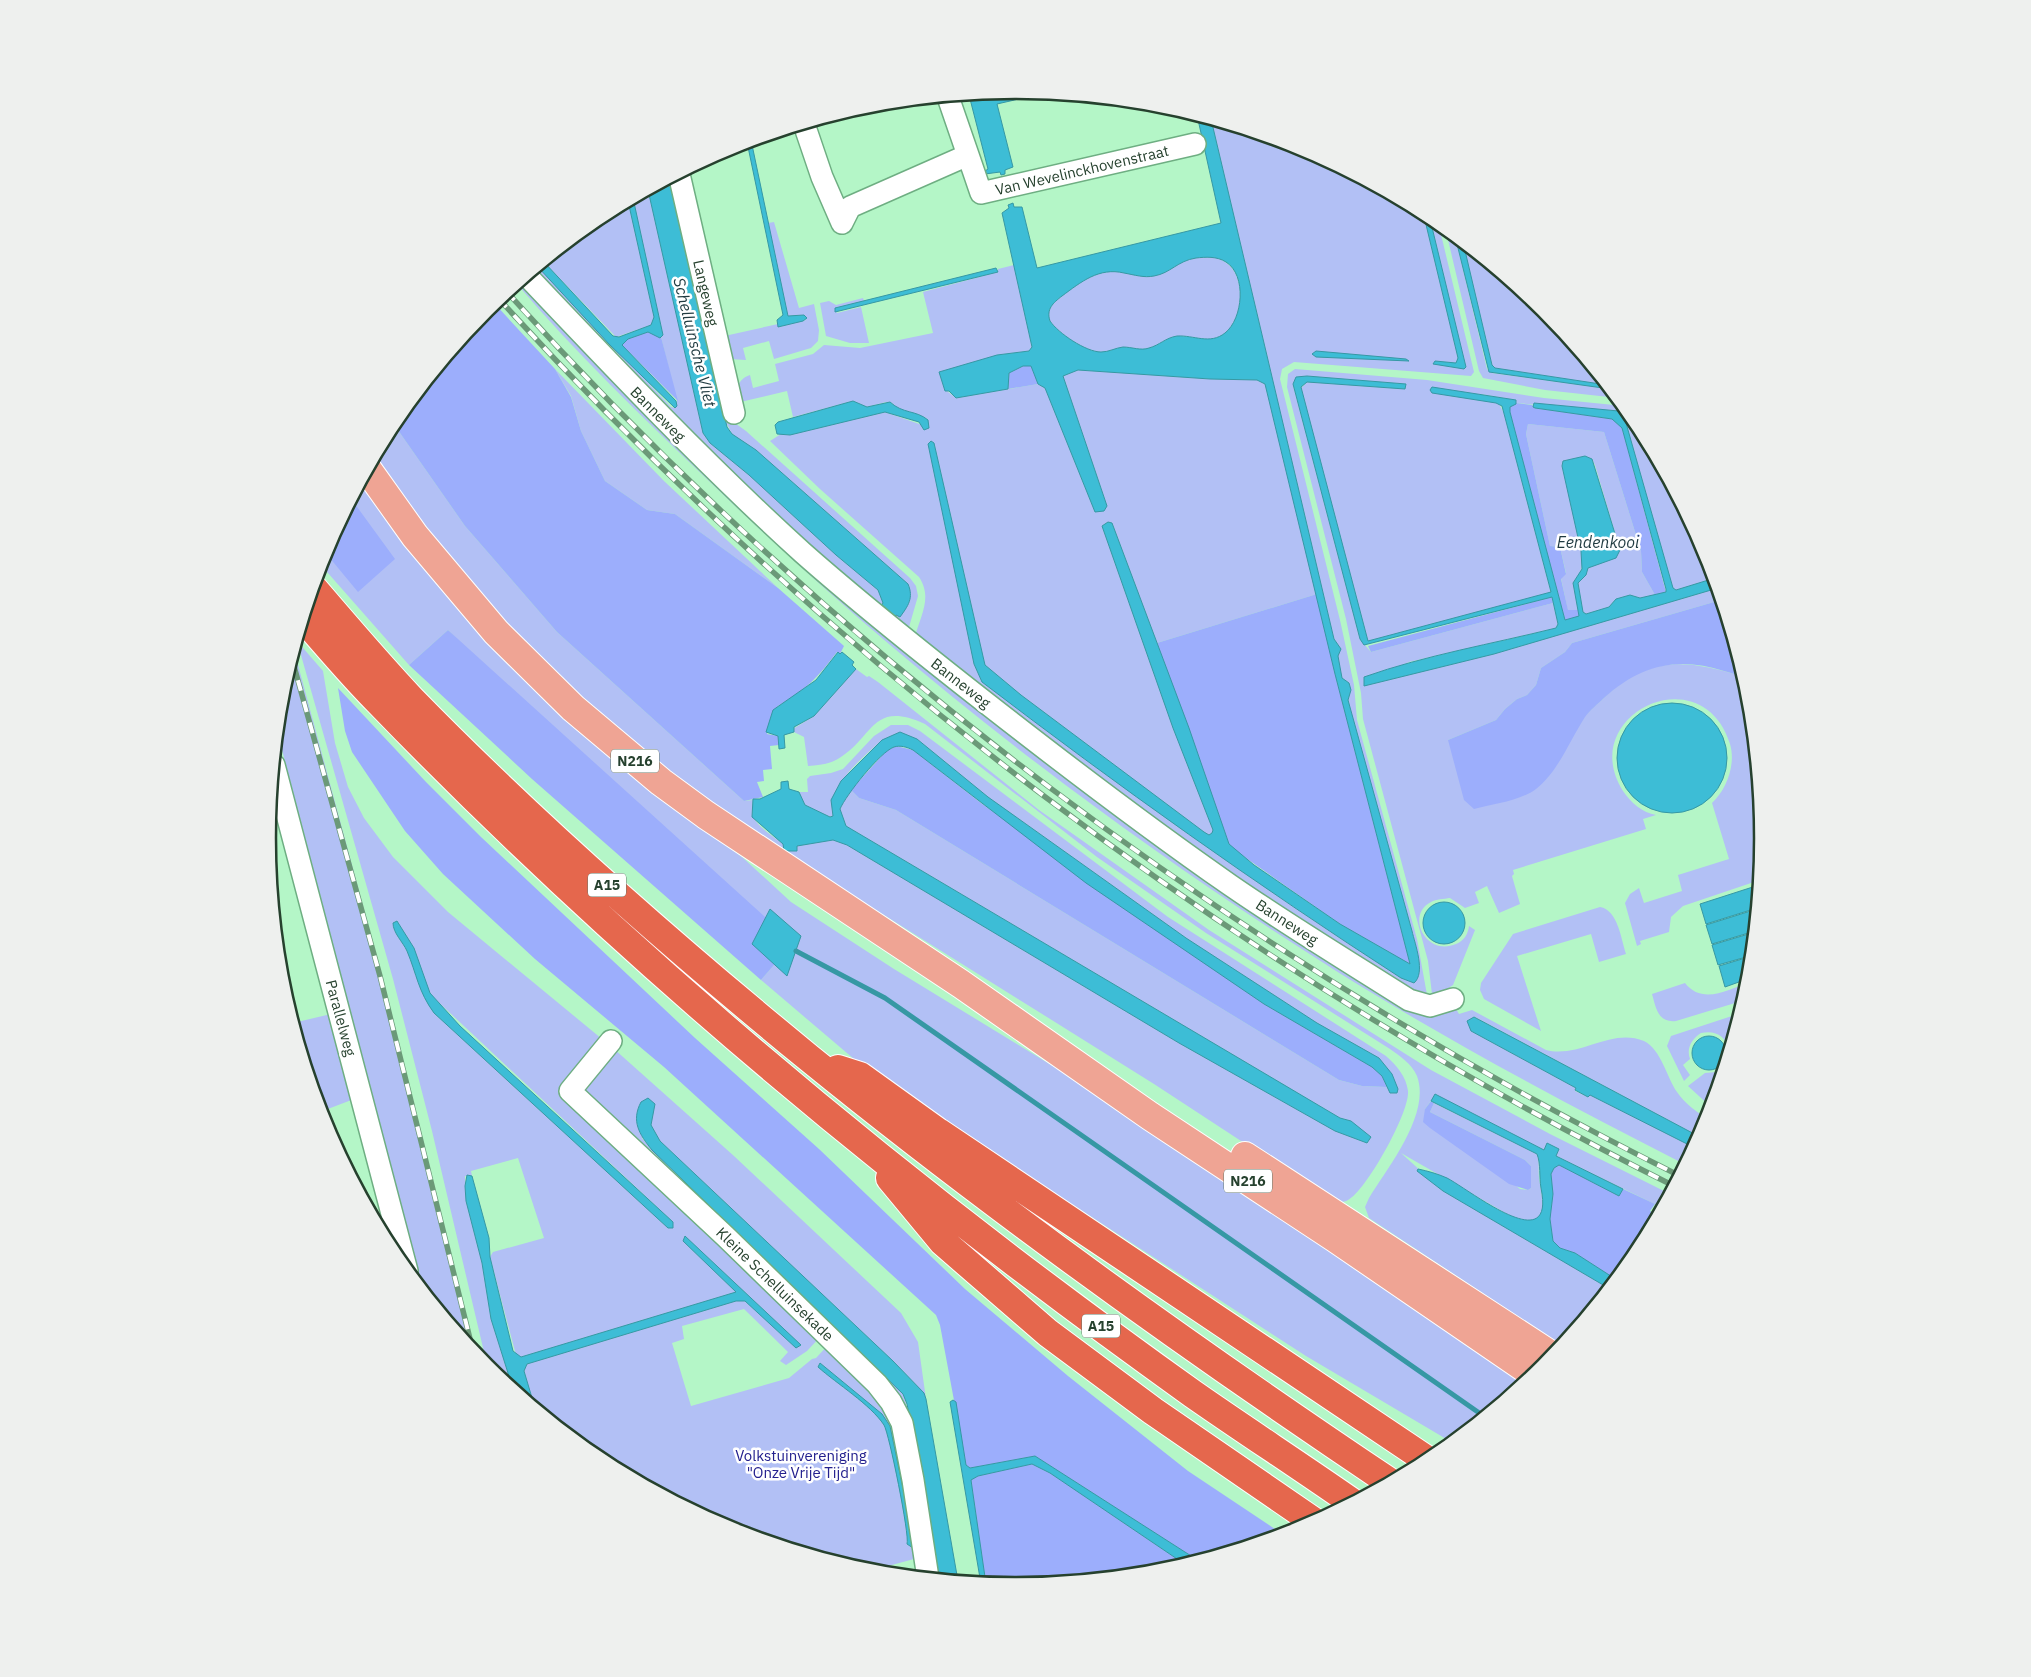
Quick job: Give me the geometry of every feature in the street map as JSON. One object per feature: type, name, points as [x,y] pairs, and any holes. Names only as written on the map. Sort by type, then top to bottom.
[{"type":"highway","name":"A15","points":[[317,594],[385,690],[472,796],[609,926],[857,1138],[1062,1298],[1194,1394],[1348,1499]]},
{"type":"highway","name":"A15","points":[[308,623],[529,814],[660,934],[813,1061],[922,1148],[1072,1262],[1385,1479]]},
{"type":"highway","name":"A15","points":[[813,1061],[860,1076],[946,1138],[1422,1457]]},
{"type":"highway","name":"A15","points":[[857,1138],[943,1242],[1048,1333],[1153,1412],[1308,1518]]},
{"type":"main road","name":"N216","points":[[372,475],[415,536],[496,632],[534,672],[608,739],[706,815],[961,984],[1150,1116],[1335,1238],[1530,1371]]},
{"type":"main road","name":"N216","points":[[961,984],[1160,1102],[1547,1353]]},
{"type":"street","points":[[806,130],[822,176],[842,223],[850,207],[968,155],[950,102]]},
{"type":"street","name":"Van Wevelinckhovenstraat","points":[[968,155],[981,194],[1195,144]]},
{"type":"street","name":"Langeweg","points":[[680,179],[734,413]]},
{"type":"street","name":"Banneweg","points":[[531,280],[651,408],[727,482],[804,554],[904,639],[1159,835],[1282,920],[1419,1004],[1440,1004],[1453,999]]},
{"type":"street","name":"Parallelweg","points":[[278,780],[402,1252]]},
{"type":"street","name":"Kleine Schelluinsekade","points":[[611,1041],[570,1091],[725,1236],[878,1384],[892,1402],[902,1423],[927,1573]]},
{"type":"green space","points":[[1213,126],[1299,155],[1343,175],[1426,223],[1458,358],[1456,363],[1435,361],[1466,368],[1432,227],[1441,234],[1474,372],[1471,376],[1294,362],[1282,369],[1280,379],[1340,620],[1354,685],[1357,720],[1417,939],[1427,995],[1414,994],[1230,876],[915,637],[925,600],[925,592],[919,577],[820,489],[770,441],[781,434],[790,435],[885,412],[922,425],[928,420],[926,418],[896,408],[892,403],[886,402],[867,407],[853,401],[793,417],[787,391],[736,403],[738,386],[745,377],[750,375],[753,388],[779,381],[775,364],[813,354],[824,345],[860,348],[933,333],[923,292],[998,272],[998,269],[1014,265],[1032,347],[1029,351],[997,355],[947,391],[956,398],[1038,384],[1045,388],[1095,512],[1107,506],[1063,376],[1078,370],[1210,379],[1257,380],[1265,384],[1317,594],[1157,643],[1112,523],[1108,522],[1102,526],[1173,728],[1213,830],[1212,833],[1209,835],[1204,832],[1021,695],[985,665],[934,443],[929,442],[974,664],[982,682],[1136,797],[1294,907],[1401,978],[1414,983],[1417,953],[1412,931],[1348,700],[1351,690],[1349,683],[1342,678],[1337,656],[1341,649],[1334,639]]},
{"type":"green space","points":[[649,196],[703,433],[710,443],[749,475],[836,555],[878,590],[882,605],[911,596],[908,584],[756,450],[732,434],[725,420],[732,421],[746,431],[910,578],[916,586],[918,596],[907,634],[785,526],[535,276],[542,271],[671,407],[675,408],[677,401],[661,337],[663,335],[635,205]]},
{"type":"green space","points":[[630,208],[654,317],[651,325],[616,337],[548,266],[605,223]]},
{"type":"green space","points":[[774,222],[799,308],[814,304],[819,330],[818,341],[811,348],[774,359],[769,341],[743,348],[746,360],[730,359],[720,337],[778,324],[779,327],[806,320],[804,315],[788,316],[768,223]]},
{"type":"green space","points":[[1448,239],[1457,246],[1487,369],[1492,373],[1602,388],[1608,397],[1545,390],[1483,378],[1479,371]]},
{"type":"green space","points":[[1465,251],[1503,282],[1539,315],[1599,384],[1495,369],[1492,365]]},
{"type":"green space","points":[[1211,257],[1222,260],[1232,268],[1237,277],[1240,297],[1236,318],[1225,333],[1219,337],[1208,339],[1177,336],[1146,349],[1123,347],[1101,352],[1088,349],[1073,341],[1059,331],[1050,321],[1049,313],[1053,304],[1091,277],[1106,272],[1154,276],[1196,258]]},
{"type":"green space","points":[[526,284],[825,579],[1424,1015],[1435,1017],[1456,1009],[1459,1014],[1472,1010],[1546,1050],[1558,1052],[1619,1038],[1632,1038],[1644,1041],[1650,1045],[1655,1050],[1680,1096],[1702,1115],[1694,1134],[1475,1017],[1471,1031],[1576,1088],[1575,1091],[1588,1097],[1590,1095],[1689,1145],[1681,1162],[1522,1079],[1362,987],[1189,874],[1104,813],[940,687],[861,620],[783,551],[708,480],[562,335],[521,288]]},
{"type":"green space","points":[[863,298],[864,301],[835,308],[837,313],[861,307],[869,343],[850,343],[826,336],[820,303],[829,301],[836,305]]},
{"type":"green space","points":[[555,369],[664,481],[778,588],[675,514],[647,510],[605,481],[581,431],[571,396]]},
{"type":"green space","points":[[1295,369],[1427,380],[1544,398],[1614,405],[1619,411],[1516,403],[1516,400],[1480,394],[1499,404],[1504,413],[1551,593],[1368,641],[1301,388],[1307,382],[1405,389],[1406,384],[1307,376],[1293,385],[1360,639],[1371,652],[1553,603],[1558,624],[1556,628],[1409,662],[1364,686],[1494,654],[1712,590],[1716,601],[1572,643],[1565,652],[1541,668],[1536,685],[1527,695],[1517,699],[1496,720],[1448,740],[1547,778],[1585,716],[1623,682],[1639,673],[1671,664],[1687,664],[1737,675],[1749,742],[1754,790],[1754,882],[1683,906],[1671,917],[1669,932],[1640,941],[1641,944],[1637,946],[1625,903],[1630,894],[1639,888],[1644,903],[1682,891],[1678,875],[1729,859],[1712,803],[1722,791],[1729,776],[1732,760],[1730,744],[1715,717],[1695,703],[1671,699],[1648,705],[1628,719],[1616,739],[1613,763],[1626,795],[1642,809],[1656,815],[1643,819],[1646,829],[1513,870],[1514,874],[1512,876],[1520,904],[1499,913],[1487,886],[1475,892],[1479,903],[1465,908],[1450,898],[1431,902],[1423,908],[1420,916],[1422,933],[1436,945],[1456,944],[1467,934],[1469,926],[1475,930],[1453,985],[1442,992],[1432,994],[1428,961],[1363,719],[1361,693],[1346,619],[1287,387],[1288,374]]},
{"type":"green space","points":[[1626,421],[1656,469],[1679,511],[1708,580],[1676,590],[1673,588]]},
{"type":"green space","points":[[1528,424],[1604,432],[1641,551],[1642,572],[1655,595],[1640,598],[1630,595],[1616,599],[1609,607],[1586,614],[1583,612],[1578,583],[1586,575],[1588,568],[1620,550],[1595,465],[1592,459],[1585,456],[1563,461],[1562,466],[1576,519],[1582,561],[1578,577],[1573,583],[1578,610],[1568,611],[1561,578],[1566,573],[1560,547],[1550,546],[1526,434]]},
{"type":"green space","points":[[398,431],[465,526],[557,632],[744,801],[753,800],[752,813],[756,821],[779,841],[797,851],[797,846],[833,840],[847,845],[1179,1043],[1335,1131],[1367,1143],[1371,1137],[1348,1120],[1340,1118],[846,826],[840,809],[845,796],[851,790],[859,798],[896,810],[1339,1080],[1362,1086],[1387,1087],[1392,1094],[1379,1058],[1317,1023],[1186,938],[988,797],[917,739],[882,740],[864,756],[841,783],[833,804],[833,816],[830,817],[805,805],[799,792],[808,792],[807,779],[810,776],[843,769],[874,736],[891,725],[908,725],[920,731],[1168,917],[1386,1056],[1403,1076],[1408,1091],[1402,1116],[1375,1167],[1356,1194],[1342,1202],[1333,1201],[1154,1084],[713,808],[582,701],[464,580],[377,465]]},
{"type":"green space","points":[[367,484],[589,739],[674,808],[742,857],[791,902],[894,969],[1097,1093],[1525,1375],[1503,1395],[1446,1439],[1306,1356],[874,1076],[761,980],[781,957],[448,630],[409,665],[326,571],[331,559],[359,591],[359,512],[355,505]]},
{"type":"green space","name":"Volkstuinvereniging \"Onze Vrije Tijd\"","points":[[301,646],[323,671],[335,743],[348,787],[364,818],[393,857],[448,912],[602,1039],[602,1043],[563,1090],[822,1335],[807,1351],[786,1365],[780,1361],[788,1352],[744,1309],[682,1326],[684,1339],[672,1343],[691,1406],[789,1378],[812,1359],[816,1358],[830,1343],[872,1384],[895,1418],[909,1477],[920,1544],[916,1561],[914,1559],[886,1567],[871,1564],[824,1553],[732,1522],[688,1502],[605,1454],[532,1398],[524,1371],[527,1364],[736,1301],[745,1301],[796,1348],[801,1345],[685,1236],[683,1241],[736,1292],[521,1357],[516,1355],[490,1257],[493,1252],[544,1238],[518,1158],[471,1171],[472,1176],[465,1176],[466,1201],[482,1263],[491,1319],[510,1378],[484,1354],[432,1131],[393,979],[300,651]],"holes":[[[397,921],[414,948],[428,989],[433,997],[673,1222],[673,1228],[668,1228],[434,1013],[421,990],[407,951],[393,923]],[[820,1363],[882,1414],[890,1426],[908,1512],[913,1548],[907,1544],[899,1484],[884,1425],[870,1409],[818,1367]]]},
{"type":"green space","points":[[297,663],[367,921],[469,1337],[420,1277],[281,748]]},
{"type":"green space","points":[[856,669],[867,677],[869,676],[1039,810],[1209,930],[1431,1070],[1550,1134],[1665,1192],[1657,1205],[1556,1156],[1559,1149],[1547,1143],[1544,1150],[1435,1095],[1425,1109],[1520,1189],[1528,1190],[1531,1188],[1531,1166],[1525,1160],[1430,1112],[1434,1103],[1537,1154],[1543,1205],[1542,1212],[1534,1220],[1514,1218],[1401,1153],[1443,1191],[1604,1286],[1557,1343],[1369,1218],[1365,1207],[1405,1140],[1418,1107],[1420,1091],[1417,1076],[1402,1057],[1206,933],[1097,857],[925,724],[908,718],[894,716],[884,718],[841,757],[829,763],[808,766],[804,737],[794,732],[793,729],[814,716]]},
{"type":"green space","points":[[1600,907],[1606,909],[1615,919],[1626,954],[1599,962],[1591,934],[1517,956],[1541,1031],[1484,999],[1480,990],[1481,983],[1513,934]]},
{"type":"green space","points":[[1685,983],[1692,990],[1699,993],[1716,994],[1740,986],[1736,1003],[1676,1021],[1665,1020],[1659,1014],[1652,994]]},
{"type":"green space","points":[[331,1014],[354,1099],[327,1109],[299,1022]]},
{"type":"green space","points":[[1733,1016],[1726,1043],[1719,1035],[1711,1032],[1701,1033],[1695,1038],[1689,1048],[1690,1059],[1683,1065],[1690,1075],[1684,1081],[1667,1046],[1671,1036]]},
{"type":"green space","points":[[613,1048],[734,1156],[901,1313],[918,1342],[926,1399],[924,1393],[893,1361],[660,1141],[651,1125],[654,1104],[648,1099],[642,1138],[652,1150],[897,1387],[903,1394],[908,1410],[581,1095],[609,1049]]},
{"type":"green space","points":[[1717,1072],[1706,1103],[1688,1086],[1705,1073]]},
{"type":"shaded area","points":[[499,309],[555,369],[571,397],[581,431],[605,481],[647,510],[675,514],[778,588],[844,646],[840,654],[837,652],[811,682],[796,695],[778,706],[767,734],[778,736],[779,745],[770,746],[772,769],[763,770],[764,781],[757,782],[763,797],[744,801],[557,632],[465,526],[398,431],[459,351]]},
{"type":"shaded area","points":[[648,332],[661,337],[678,401],[622,345],[628,339]]},
{"type":"shaded area","points":[[1031,365],[1038,384],[1008,389],[1009,373],[1023,366]]},
{"type":"shaded area","points":[[1516,403],[1532,405],[1535,408],[1612,419],[1622,428],[1666,592],[1655,595],[1642,572],[1641,551],[1604,432],[1528,424],[1526,434],[1550,546],[1560,547],[1566,574],[1561,579],[1568,610],[1578,610],[1580,615],[1565,620],[1510,412],[1510,407]]},
{"type":"shaded area","points":[[355,505],[395,559],[358,592],[331,559]]},
{"type":"shaded area","points":[[1317,594],[1335,674],[1410,964],[1340,924],[1233,849],[1229,844],[1157,643]]},
{"type":"shaded area","points":[[1552,597],[1553,603],[1371,652],[1368,646]]},
{"type":"shaded area","points":[[1716,601],[1736,675],[1707,666],[1675,664],[1660,666],[1631,678],[1589,712],[1551,774],[1536,789],[1514,799],[1474,809],[1464,800],[1448,740],[1496,720],[1505,709],[1517,699],[1527,695],[1536,685],[1541,668],[1565,652],[1572,643]]},
{"type":"shaded area","points":[[448,630],[786,936],[781,957],[761,980],[532,779],[409,665]]},
{"type":"shaded area","points":[[338,688],[426,782],[481,837],[695,1038],[819,1149],[965,1289],[1068,1376],[1188,1471],[1277,1530],[1192,1557],[1035,1456],[970,1468],[966,1465],[940,1325],[936,1315],[664,1067],[535,959],[443,874],[405,831],[352,752],[345,731]]},
{"type":"shaded area","points":[[896,746],[913,750],[981,803],[1264,1004],[1372,1067],[1382,1076],[1387,1087],[1362,1086],[1339,1080],[896,810],[859,798],[851,790],[886,751]]},
{"type":"shaded area","points":[[1431,1101],[1434,1103],[1430,1112],[1525,1160],[1531,1166],[1531,1188],[1528,1190],[1509,1184],[1423,1122],[1425,1109]]},
{"type":"shaded area","points":[[1559,1165],[1619,1196],[1623,1189],[1655,1204],[1650,1211],[1653,1213],[1611,1276],[1575,1253],[1560,1248],[1553,1241],[1550,1219],[1553,1194],[1551,1174],[1554,1168]]},
{"type":"shaded area","points":[[1032,1464],[1050,1473],[1178,1560],[1112,1572],[1064,1577],[985,1577],[971,1480],[978,1476]]},
{"type":"water","points":[[1019,99],[997,104],[1013,167],[1005,170],[1005,174],[1001,175],[1000,172],[985,174],[985,171],[988,169],[970,100]]},
{"type":"water","points":[[1199,122],[1213,126],[1334,639],[1341,649],[1338,656],[1342,678],[1349,683],[1351,690],[1348,700],[1417,951],[1419,972],[1414,983],[1401,978],[1241,871],[1136,797],[982,682],[974,664],[928,444],[931,441],[934,443],[985,665],[1021,695],[1204,832],[1209,835],[1212,833],[1213,830],[1173,728],[1102,526],[1108,522],[1112,523],[1189,728],[1229,844],[1254,865],[1340,924],[1410,964],[1335,674],[1265,384],[1257,380],[1210,379],[1078,370],[1063,376],[1107,506],[1104,511],[1095,512],[1045,388],[1038,384],[1031,366],[1023,366],[1009,373],[1008,389],[956,398],[949,391],[945,391],[939,372],[997,355],[1029,351],[1032,347],[1002,213],[1009,208],[1008,205],[1013,203],[1014,207],[1022,207],[1037,268],[1221,223]],"holes":[[[1211,257],[1222,260],[1233,268],[1240,286],[1239,308],[1236,318],[1225,333],[1219,337],[1208,339],[1177,336],[1146,349],[1123,347],[1101,352],[1088,349],[1073,341],[1059,331],[1050,321],[1049,313],[1053,304],[1076,286],[1098,274],[1115,272],[1154,276],[1189,260]]]},
{"type":"water","points":[[753,147],[788,316],[804,315],[807,318],[803,321],[778,327],[777,320],[783,315],[748,149]]},
{"type":"water","name":"Schelluinsche Vliet","points":[[671,184],[727,427],[732,434],[756,450],[908,584],[910,598],[900,617],[896,615],[894,617],[881,606],[883,603],[878,590],[836,555],[749,475],[710,443],[703,433],[649,196]]},
{"type":"water","points":[[635,205],[663,335],[660,338],[648,332],[628,339],[622,345],[676,401],[677,406],[675,408],[609,344],[542,271],[548,266],[613,336],[619,337],[651,325],[654,317],[630,208]]},
{"type":"water","points":[[1426,223],[1432,227],[1466,367],[1464,369],[1433,364],[1435,361],[1456,363],[1458,358]]},
{"type":"water","points":[[1457,246],[1465,251],[1492,365],[1495,368],[1599,384],[1602,388],[1489,372]]},
{"type":"water","points":[[996,268],[998,272],[835,312],[835,308]]},
{"type":"water","points":[[1316,351],[1406,359],[1409,361],[1316,357],[1312,354]]},
{"type":"water","name":"Eendenkooi","points":[[1307,376],[1406,384],[1405,389],[1307,382],[1301,387],[1368,641],[1551,592],[1502,406],[1496,403],[1432,393],[1430,390],[1432,387],[1516,400],[1516,404],[1510,407],[1510,412],[1565,620],[1579,616],[1573,583],[1582,569],[1581,551],[1562,466],[1563,461],[1585,456],[1592,459],[1620,550],[1616,558],[1588,568],[1586,575],[1578,583],[1583,612],[1586,614],[1609,607],[1616,599],[1630,595],[1640,598],[1666,592],[1666,589],[1622,428],[1612,419],[1535,408],[1533,407],[1534,403],[1619,411],[1626,421],[1673,588],[1676,590],[1708,580],[1712,590],[1494,654],[1364,686],[1364,677],[1387,669],[1556,628],[1558,624],[1552,597],[1364,645],[1360,639],[1293,384],[1296,377]]},
{"type":"water","points":[[853,401],[867,407],[890,402],[928,420],[929,428],[924,430],[919,422],[885,412],[790,435],[777,434],[775,425],[778,422]]},
{"type":"water","points":[[838,652],[840,654],[842,652],[854,662],[852,665],[856,669],[814,716],[794,727],[794,732],[784,735],[785,748],[779,749],[778,736],[766,732],[773,710],[816,680]]},
{"type":"water","points":[[1672,703],[1693,707],[1711,719],[1723,737],[1727,758],[1723,779],[1711,797],[1693,809],[1672,813],[1651,809],[1633,797],[1621,779],[1617,758],[1621,737],[1633,719],[1651,707]]},
{"type":"water","points":[[900,732],[917,739],[988,797],[1186,938],[1317,1023],[1379,1058],[1392,1074],[1398,1089],[1397,1093],[1390,1093],[1382,1076],[1372,1067],[1264,1004],[1086,883],[913,750],[899,746],[894,747],[872,765],[840,809],[846,826],[1340,1118],[1351,1121],[1371,1137],[1367,1143],[1335,1131],[1179,1043],[847,845],[833,840],[797,846],[797,851],[784,851],[783,844],[752,817],[753,799],[760,799],[781,789],[781,782],[788,781],[789,789],[799,792],[805,805],[830,817],[833,816],[831,800],[841,781],[882,740]]},
{"type":"water","points":[[1754,887],[1752,910],[1706,924],[1700,904]]},
{"type":"water","points":[[1444,902],[1459,908],[1465,923],[1459,938],[1444,944],[1429,938],[1423,923],[1429,908]]},
{"type":"water","points":[[770,909],[801,936],[787,976],[752,944]]},
{"type":"water","points":[[1752,911],[1749,933],[1712,944],[1706,925]]},
{"type":"water","points":[[397,921],[414,948],[430,993],[460,1026],[673,1222],[673,1228],[668,1228],[434,1013],[421,990],[407,951],[395,930],[393,923]]},
{"type":"water","points":[[1749,934],[1745,957],[1718,965],[1712,945]]},
{"type":"water","points":[[1745,958],[1741,981],[1725,987],[1719,966]]},
{"type":"water","points":[[1474,1017],[1694,1134],[1689,1145],[1590,1095],[1588,1097],[1575,1090],[1576,1088],[1471,1031],[1467,1021]]},
{"type":"water","points":[[1709,1036],[1721,1041],[1724,1047],[1719,1066],[1709,1070],[1697,1065],[1692,1053],[1697,1041]]},
{"type":"water","points":[[1435,1094],[1544,1150],[1547,1143],[1559,1149],[1556,1156],[1623,1189],[1619,1196],[1559,1165],[1554,1168],[1551,1174],[1553,1194],[1550,1219],[1553,1241],[1560,1248],[1575,1253],[1611,1276],[1604,1286],[1443,1191],[1417,1171],[1418,1169],[1447,1178],[1491,1205],[1524,1220],[1536,1218],[1542,1209],[1537,1154],[1431,1101]]},
{"type":"water","points":[[648,1098],[655,1104],[651,1125],[660,1141],[893,1361],[924,1393],[957,1576],[938,1574],[921,1472],[907,1404],[903,1394],[652,1150],[638,1127],[637,1115],[641,1102]]},
{"type":"water","points":[[467,1175],[472,1176],[489,1238],[490,1257],[513,1351],[521,1357],[736,1292],[683,1241],[685,1236],[801,1345],[796,1348],[745,1301],[736,1301],[527,1364],[524,1371],[532,1398],[510,1378],[491,1319],[482,1263],[466,1201],[465,1186]]},
{"type":"water","points":[[820,1363],[882,1414],[890,1426],[908,1512],[913,1548],[907,1544],[899,1484],[884,1425],[870,1409],[818,1367]]},
{"type":"water","points":[[953,1400],[956,1402],[966,1465],[970,1468],[1035,1456],[1192,1557],[1178,1560],[1050,1473],[1032,1464],[978,1476],[971,1480],[985,1577],[980,1577],[950,1402]]},
{"type":"waterway","points":[[796,951],[885,998],[1480,1414]]},
{"type":"railway","points":[[512,297],[634,426],[768,554],[907,675],[1052,789],[1202,896],[1357,997],[1516,1090],[1675,1173]]},
{"type":"railway","points":[[504,304],[627,433],[761,561],[901,683],[1046,797],[1196,905],[1350,1006],[1510,1099],[1669,1184]]},
{"type":"railway","points":[[295,671],[380,976],[470,1338]]}]
